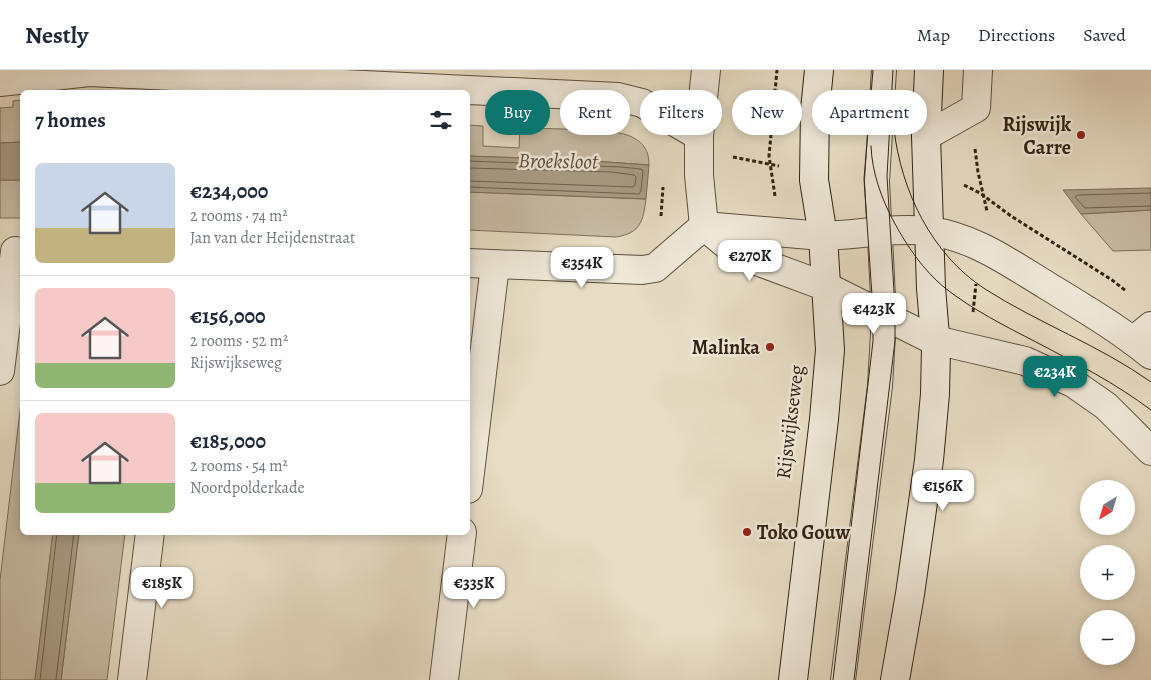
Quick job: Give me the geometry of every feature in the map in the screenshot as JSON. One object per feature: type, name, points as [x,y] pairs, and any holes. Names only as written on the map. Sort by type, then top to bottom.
[{"type":"street","points":[[706,70],[699,136],[699,175],[704,226],[728,246],[746,257],[827,287],[936,341],[1025,362],[1073,383],[1106,406],[1151,451]]},
{"type":"street","name":"Rijswijkseweg","points":[[793,680],[828,380],[830,328],[823,236],[816,200],[814,168],[815,110],[819,70]]},
{"type":"street","points":[[895,680],[909,601],[929,460],[935,394],[936,341],[929,231],[926,136],[929,70]]},
{"type":"street","points":[[926,136],[976,108],[978,70]]},
{"type":"street","points":[[0,82],[71,73],[105,72],[624,98],[642,103],[699,136]]},
{"type":"street","points":[[470,263],[646,270],[659,264],[704,226],[823,236],[929,231],[965,239],[990,250],[1101,318],[1145,340]]},
{"type":"street","points":[[0,371],[12,251]]},
{"type":"street","points":[[470,472],[495,264]]},
{"type":"street","points":[[132,680],[150,535]]},
{"type":"street","points":[[444,680],[462,535]]},
{"type":"lane","points":[[843,680],[880,386],[884,316],[877,174],[884,70]]},
{"type":"path","points":[[777,70],[770,165],[781,233]]},
{"type":"path","points":[[976,108],[975,155],[984,196]]},
{"type":"shaded area","points":[[20,100],[20,142],[0,143],[0,108],[13,107],[13,101]]},
{"type":"shaded area","points":[[470,125],[483,126],[483,146],[519,148],[520,135],[550,135],[550,129],[560,129],[560,135],[627,135],[643,145],[647,152],[649,165],[470,156]]},
{"type":"shaded area","points":[[0,180],[20,180],[20,218],[0,218]]},
{"type":"shaded area","points":[[470,192],[646,199],[642,220],[636,229],[616,237],[470,230]]},
{"type":"shaded area","points":[[1151,210],[1151,250],[1113,251],[1081,214]]},
{"type":"shaded area","points":[[20,411],[20,535],[53,535],[35,680],[0,680],[0,580]]},
{"type":"shaded area","points":[[79,535],[125,535],[107,680],[61,680]]},
{"type":"water","points":[[20,142],[20,180],[0,180],[0,143]]},
{"type":"water","name":"Broeksloot","points":[[470,156],[649,165],[646,199],[470,192]]},
{"type":"water","points":[[1151,188],[1151,210],[1081,214],[1063,190]]},
{"type":"water","points":[[53,535],[79,535],[61,680],[35,680]]},
{"type":"tram line","points":[[833,680],[873,341],[873,310],[864,179],[873,70]]},
{"type":"tram line","points":[[854,680],[895,341],[895,308],[887,176],[893,70]]},
{"type":"tram line","points":[[895,135],[904,175],[922,219],[934,239],[966,275],[1005,301],[1090,345],[1151,382]]},
{"type":"tram line","points":[[871,146],[875,175],[889,213],[910,249],[937,281],[978,311],[1095,374],[1151,410]]},
{"type":"place","name":"Rijswijk Carre","points":[[1081,135]]},
{"type":"place","name":"Malinka","points":[[770,347]]},
{"type":"place","name":"Toko Gouw","points":[[747,532]]}]
